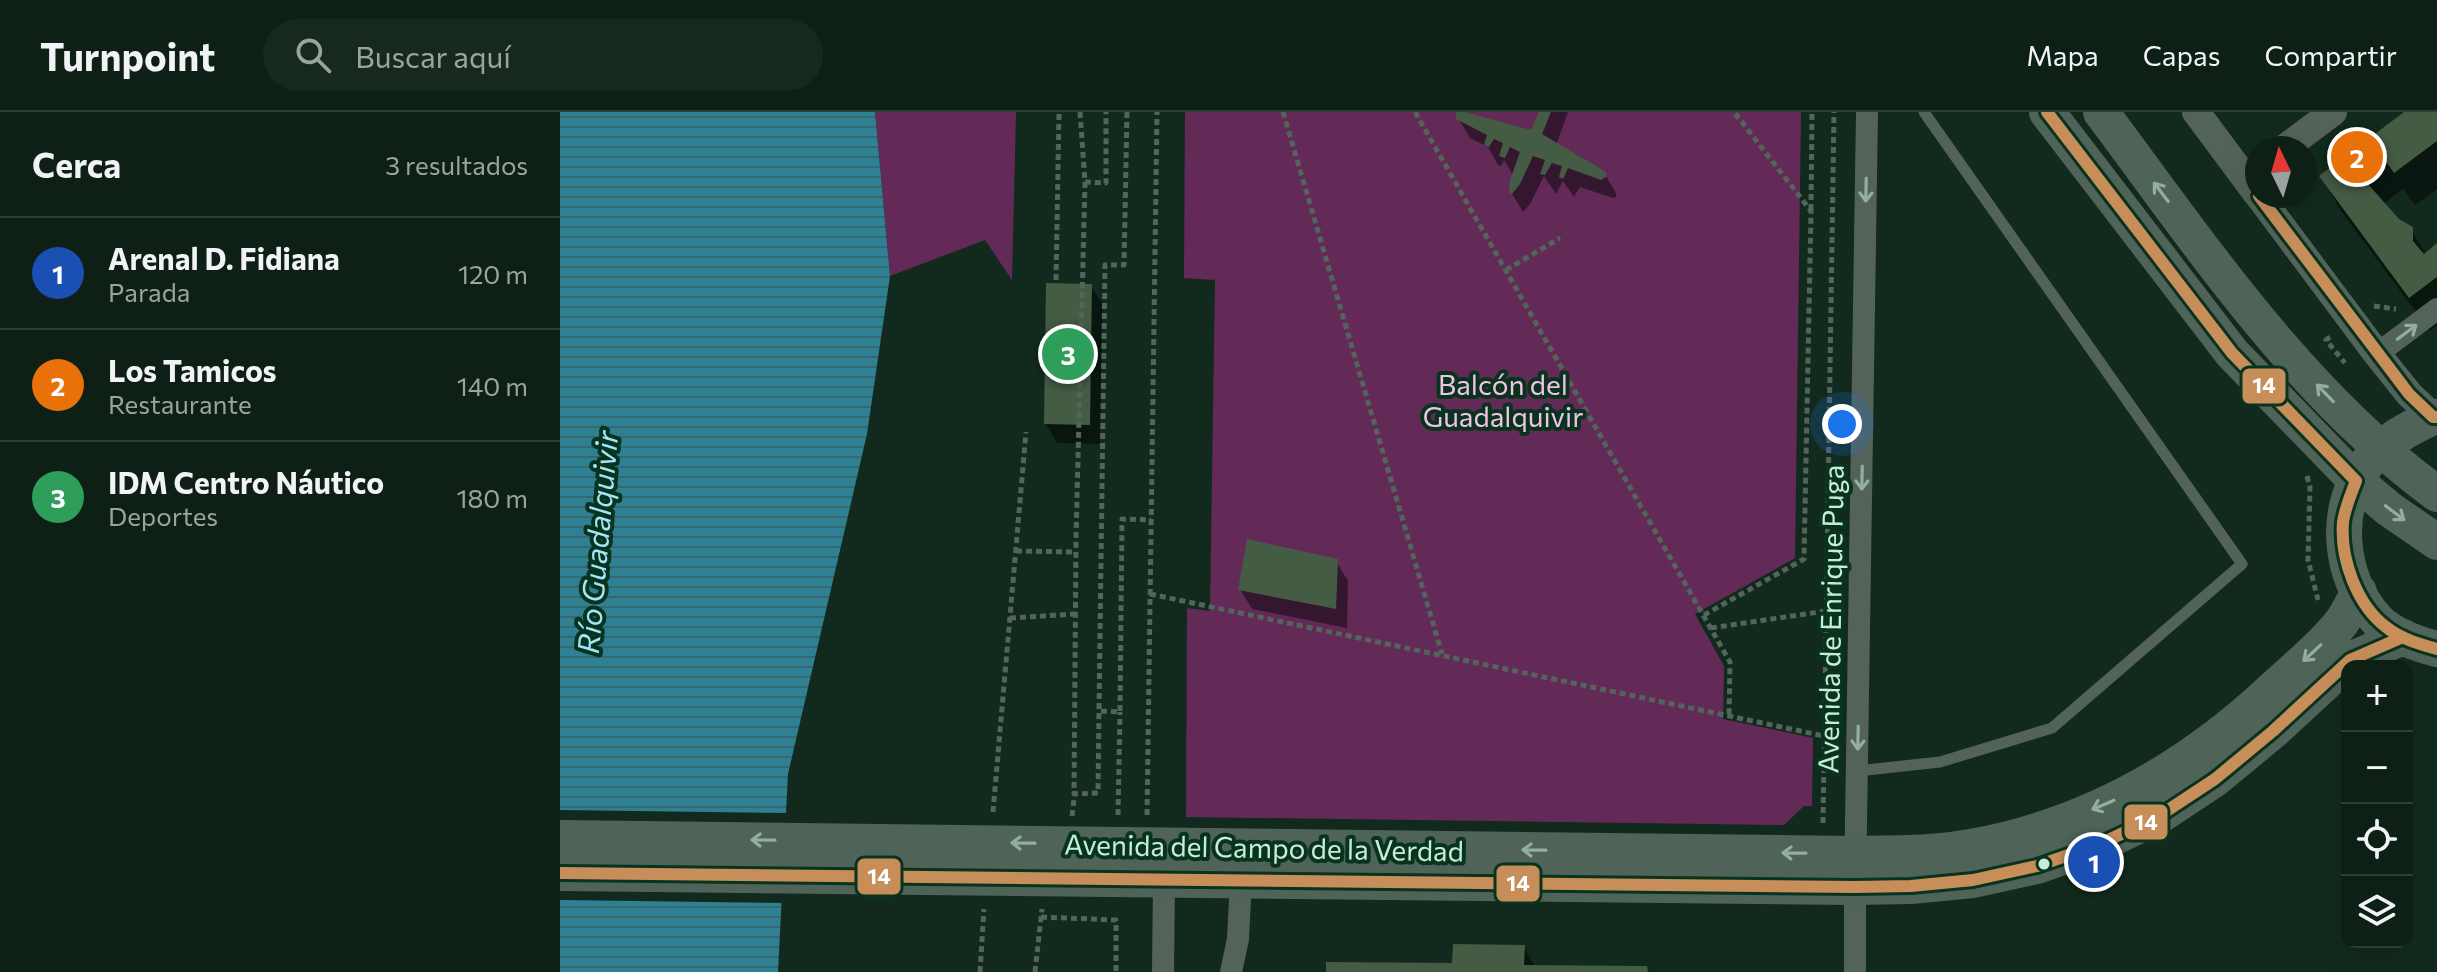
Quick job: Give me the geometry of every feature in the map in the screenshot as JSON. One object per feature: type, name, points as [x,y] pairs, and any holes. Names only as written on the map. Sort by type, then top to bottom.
[{"type":"main road","points":[[2047,112],[2232,353],[2356,481],[2389,509],[2437,542]]},
{"type":"main road","points":[[2101,112],[2266,330],[2380,448],[2437,494]]},
{"type":"main road","points":[[2435,417],[2393,437],[2380,448],[2356,481],[2345,512],[2343,529],[2346,555],[2359,592],[2378,620],[2403,637],[2437,649]]},
{"type":"main road","name":"Avenida del Campo de la Verdad","points":[[560,873],[1128,855],[1164,879],[1855,870],[1910,853],[1970,848],[2020,836],[2122,798],[2170,771],[2218,737],[2261,700],[2336,629],[2359,592]]},
{"type":"main road","name":"Avenida del Campo de la Verdad","points":[[560,838],[1128,855],[1855,870],[1911,886],[1973,880],[2037,866],[2100,844],[2159,816],[2215,779],[2350,660],[2403,637]]},
{"type":"street","name":"Avenida de Enrique Puga","points":[[1855,972],[1867,112]]},
{"type":"street","points":[[2196,112],[2245,173]]},
{"type":"street","points":[[2301,136],[2333,112]]},
{"type":"street","points":[[2271,208],[2377,354],[2409,394],[2435,417]]},
{"type":"street","points":[[2377,354],[2437,309]]},
{"type":"street","points":[[1163,972],[1164,879]]},
{"type":"street","points":[[1231,972],[1238,939],[1241,880]]},
{"type":"lane","points":[[1857,771],[1940,762],[2052,728],[2242,564],[1924,112]]},
{"type":"path","points":[[1056,280],[1059,112]]},
{"type":"path","points":[[1074,813],[1076,552],[1085,182],[1080,112]]},
{"type":"path","points":[[1085,182],[1106,183],[1106,112]]},
{"type":"path","points":[[1075,791],[1074,794],[1098,793],[1105,265],[1124,265],[1127,112]]},
{"type":"path","points":[[1116,972],[1116,920],[1128,855],[1150,594],[1157,112]]},
{"type":"path","points":[[1283,112],[1442,654]]},
{"type":"path","points":[[1415,112],[1730,662],[1729,715]]},
{"type":"path","points":[[1734,112],[1811,211]]},
{"type":"path","points":[[1704,615],[1804,559],[1812,112]]},
{"type":"path","points":[[1823,833],[1834,112]]},
{"type":"path","points":[[1506,270],[1560,238]]},
{"type":"path","points":[[993,811],[1026,432]]},
{"type":"path","points":[[1128,855],[1120,712],[1122,519],[1151,520]]},
{"type":"path","points":[[1016,551],[1076,552]]},
{"type":"path","points":[[1150,594],[1824,736]]},
{"type":"path","points":[[1711,628],[1826,611]]},
{"type":"path","points":[[1010,618],[1076,614]]},
{"type":"path","points":[[1099,711],[1120,712]]},
{"type":"path","points":[[1035,972],[1042,905]]},
{"type":"path","points":[[980,972],[984,910]]},
{"type":"path","points":[[1041,917],[1116,920]]},
{"type":"green space","points":[[875,112],[1016,112],[1012,280],[985,240],[890,276]]},
{"type":"green space","name":"Balcón del Guadalquivir","points":[[1185,112],[1801,112],[1795,558],[1695,614],[1724,666],[1723,719],[1813,738],[1812,806],[1804,806],[1784,825],[1186,817],[1187,608],[1210,611],[1215,280],[1184,278]]},
{"type":"water","name":"Río Guadalquivir","points":[[560,112],[875,112],[890,276],[867,434],[788,774],[778,972],[560,972]]},
{"type":"pier","points":[[560,810],[790,813],[786,903],[560,900]]},
{"type":"building","points":[[1456,112],[1531,130],[1539,112],[1551,112],[1542,134],[1606,172],[1606,177],[1601,180],[1568,168],[1563,179],[1559,177],[1562,166],[1552,163],[1545,175],[1540,174],[1545,160],[1533,156],[1520,184],[1512,194],[1509,193],[1510,180],[1520,152],[1510,147],[1505,158],[1499,156],[1503,143],[1494,139],[1489,147],[1484,145],[1487,135],[1456,119]]},
{"type":"building","points":[[2404,112],[2437,112],[2437,141],[2394,173],[2383,157],[2359,174],[2399,219],[2413,227],[2413,241],[2424,254],[2437,243],[2437,277],[2409,298],[2319,176]]},
{"type":"building","points":[[1046,283],[1092,284],[1090,425],[1044,424]]},
{"type":"building","points":[[1247,539],[1338,559],[1336,609],[1238,590]]},
{"type":"building","points":[[1453,944],[1525,945],[1524,965],[1647,966],[1648,972],[1326,972],[1326,962],[1452,963]]},
{"type":"transit line","name":"14","points":[[2047,112],[2232,353],[2356,481],[2343,522],[2344,551],[2352,580],[2367,607],[2392,631],[2410,641],[2437,649]]},
{"type":"transit line","name":"14","points":[[2268,208],[2409,394],[2433,417],[2437,417]]},
{"type":"transit line","name":"14","points":[[560,873],[1855,887],[1973,880],[2037,866],[2100,844],[2159,816],[2215,779],[2350,660],[2403,637]]},
{"type":"place","name":"Los Tamicos","points":[[2357,157]]},
{"type":"place","name":"IDM Centro Náutico","points":[[1068,354]]},
{"type":"place","name":"Arenal D. Fidiana","points":[[2094,862]]}]
